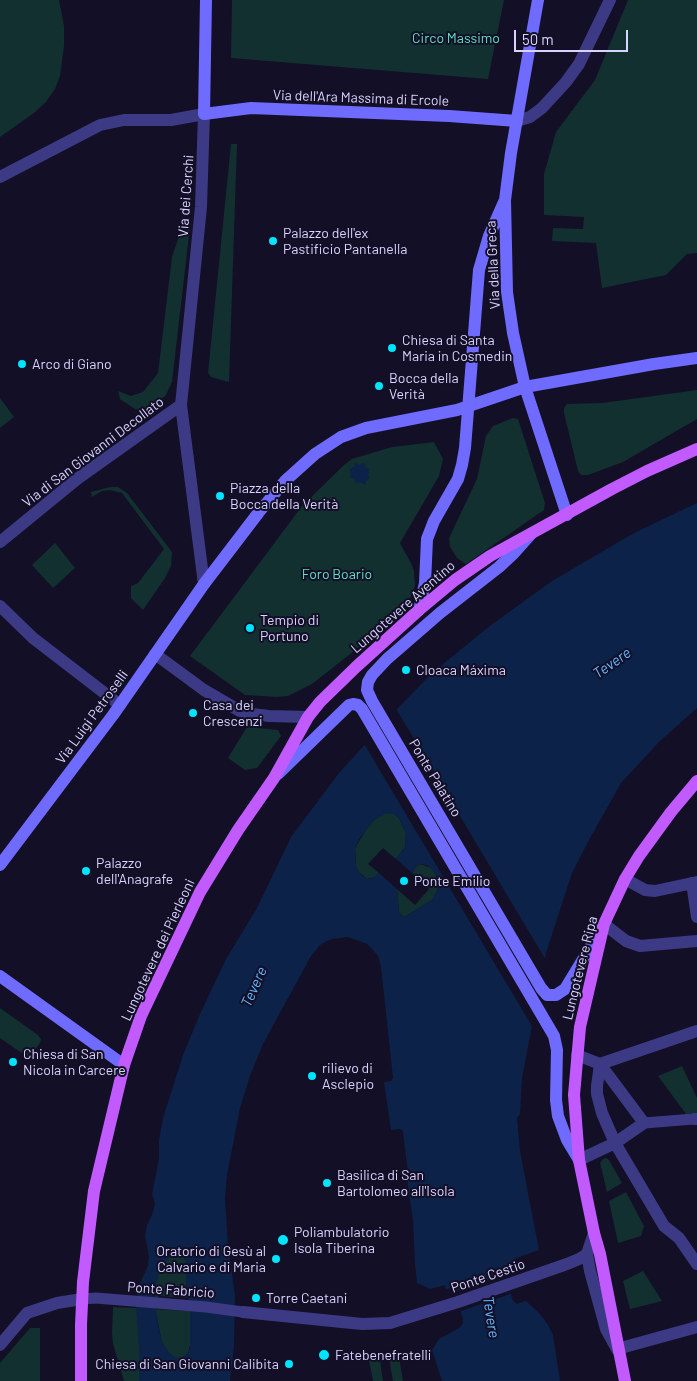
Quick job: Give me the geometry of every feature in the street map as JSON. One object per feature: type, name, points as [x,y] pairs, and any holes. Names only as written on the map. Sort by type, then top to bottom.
[{"type":"main road","name":"Via dei Cerchi","points":[[204,114],[206,0]]},
{"type":"main road","name":"Via della Greca","points":[[538,0],[505,200],[506,272],[510,312],[525,387],[567,515]]},
{"type":"main road","name":"Via dell'Ara Massima di Ercole","points":[[204,114],[251,108],[454,116],[517,121]]},
{"type":"main road","name":"Via della Greca","points":[[419,610],[425,584],[427,539],[434,521],[452,490],[460,471],[465,448],[479,270],[489,236],[505,200]]},
{"type":"main road","points":[[204,584],[285,481],[328,444],[366,428],[394,421],[440,415],[525,387],[697,358]]},
{"type":"main road","name":"Lungotevere Aventino","points":[[274,778],[308,717],[327,694],[419,610],[462,575],[490,556],[647,471],[697,449]]},
{"type":"main road","name":"Ponte Palatino","points":[[531,534],[499,567],[440,613],[379,667],[368,682],[367,690],[541,988],[549,996],[558,994],[565,989],[604,924]]},
{"type":"main road","name":"Via Luigi Petroselli","points":[[0,865],[120,705],[204,584]]},
{"type":"main road","name":"Ponte Palatino","points":[[274,778],[349,705],[358,705],[552,1032],[556,1041],[556,1100],[558,1116],[567,1140],[579,1160]]},
{"type":"main road","name":"Lungotevere dei Pierleoni","points":[[81,1381],[82,1299],[87,1239],[94,1191],[124,1065],[141,1016],[200,892],[238,830],[274,778]]},
{"type":"main road","name":"Lungotevere Ripa","points":[[625,1381],[579,1160],[574,1095],[582,1017],[604,924],[625,879],[671,812],[697,781]]},
{"type":"main road","points":[[0,976],[124,1065]]},
{"type":"street","points":[[517,121],[530,117],[542,108],[566,82],[578,64],[610,0]]},
{"type":"street","points":[[0,177],[100,126],[124,120],[171,120],[204,114]]},
{"type":"street","name":"Via dei Cerchi","points":[[181,399],[201,207],[204,114]]},
{"type":"street","points":[[181,399],[204,584]]},
{"type":"street","name":"Via di San Giovanni Decollato","points":[[0,542],[81,476],[181,399]]},
{"type":"street","points":[[0,606],[39,643],[120,705]]},
{"type":"street","points":[[156,654],[204,690],[240,710],[269,716],[308,717]]},
{"type":"street","points":[[625,879],[645,890],[655,891],[695,882],[697,917]]},
{"type":"street","points":[[604,924],[626,941],[640,946],[697,942]]},
{"type":"street","points":[[600,1064],[697,1031]]},
{"type":"street","points":[[578,1055],[600,1064],[644,1123]]},
{"type":"street","points":[[600,1064],[597,1094],[602,1112],[615,1143],[664,1226],[678,1238],[697,1264]]},
{"type":"street","points":[[579,1160],[615,1143],[644,1123],[696,1119]]},
{"type":"street","points":[[594,1233],[586,1254],[601,1316],[608,1334],[618,1348],[696,1331]]},
{"type":"street","name":"Ponte Cestio","points":[[243,1312],[335,1321],[383,1324],[398,1322],[579,1260],[586,1254]]},
{"type":"street","name":"Ponte Fabricio","points":[[82,1299],[96,1298],[243,1312]]},
{"type":"street","points":[[0,1346],[27,1313],[57,1303],[82,1299]]},
{"type":"green space","points":[[0,0],[59,0],[64,26],[64,46],[60,76],[55,89],[46,102],[0,137]]},
{"type":"green space","name":"Circo Massimo","points":[[232,0],[504,0],[488,79],[231,58]]},
{"type":"green space","points":[[628,0],[697,0],[697,253],[687,254],[666,275],[602,288],[596,243],[552,241],[553,228],[583,229],[584,217],[544,215],[544,174],[556,132],[595,80]]},
{"type":"green space","points":[[231,144],[237,144],[229,382],[211,377],[208,373]]},
{"type":"green space","points":[[191,218],[172,382],[166,395],[154,406],[143,410],[135,409],[120,399],[118,391],[131,396],[143,392],[158,373],[172,257],[180,233]]},
{"type":"green space","points":[[697,390],[697,419],[623,462],[588,475],[581,475],[578,471],[564,413],[564,408],[567,404],[602,403]]},
{"type":"green space","points":[[0,398],[14,417],[0,428]]},
{"type":"green space","points":[[513,418],[518,419],[545,503],[544,510],[466,564],[457,558],[450,547],[449,538],[477,479],[486,436],[493,426]]},
{"type":"green space","name":"Foro Boario","points":[[434,442],[443,459],[439,476],[400,543],[414,571],[415,586],[408,603],[396,615],[312,684],[288,696],[245,695],[190,656],[302,506],[344,465],[352,459],[392,447]]},
{"type":"green space","points":[[118,487],[127,493],[172,552],[171,566],[165,578],[143,610],[131,598],[131,586],[138,583],[164,549],[122,493],[110,490],[102,491],[92,497],[91,492]]},
{"type":"green space","points":[[55,543],[75,568],[53,588],[32,565]]},
{"type":"green space","points":[[247,727],[278,730],[281,736],[257,768],[245,770],[228,758]]},
{"type":"green space","points":[[384,814],[394,814],[399,818],[406,833],[405,847],[396,859],[383,848],[368,864],[379,873],[375,877],[367,879],[359,872],[356,866],[355,848],[374,820]]},
{"type":"green space","points":[[420,864],[431,868],[439,885],[432,900],[404,917],[399,913],[397,889],[415,905],[429,889],[412,873]]},
{"type":"green space","points":[[0,1008],[41,1039],[29,1058],[0,1038]]},
{"type":"green space","points":[[682,1066],[697,1098],[697,1113],[686,1114],[658,1076]]},
{"type":"green space","points":[[606,1158],[622,1183],[607,1192],[600,1163]]},
{"type":"green space","points":[[626,1192],[644,1226],[641,1236],[618,1243],[609,1201]]},
{"type":"green space","points":[[148,1247],[152,1255],[140,1321],[139,1381],[124,1381],[113,1344],[113,1307],[136,1308],[138,1288],[148,1266]]},
{"type":"green space","points":[[179,1253],[186,1262],[188,1298],[159,1296],[154,1303],[155,1283],[162,1265],[172,1255]]},
{"type":"green space","points":[[643,1271],[662,1301],[630,1309],[623,1281]]},
{"type":"green space","points":[[155,1309],[190,1311],[191,1342],[188,1353],[180,1359],[175,1358],[167,1351],[162,1342]]},
{"type":"green space","points":[[30,1328],[40,1328],[40,1381],[0,1381],[0,1363]]},
{"type":"green space","points":[[394,1355],[399,1357],[403,1381],[393,1381],[389,1359]]},
{"type":"green space","points":[[374,1358],[380,1360],[383,1381],[373,1381],[369,1361]]},
{"type":"water","points":[[364,462],[366,468],[370,469],[368,475],[370,478],[366,481],[365,485],[360,482],[356,484],[354,479],[350,478],[351,473],[349,469],[354,467],[355,463],[360,465]]},
{"type":"water","name":"Tevere","points":[[697,503],[697,708],[659,742],[621,783],[572,873],[546,953],[522,1078],[520,1114],[517,1118],[520,1151],[539,1250],[514,1259],[516,1267],[508,1270],[505,1275],[513,1301],[517,1304],[526,1301],[540,1314],[548,1325],[553,1335],[560,1381],[442,1381],[432,1350],[439,1339],[459,1328],[463,1323],[463,1319],[452,1288],[446,1289],[445,1285],[430,1289],[417,1283],[413,1220],[403,1131],[400,1129],[391,1130],[384,1082],[391,1081],[393,1078],[381,967],[378,956],[367,944],[348,937],[325,942],[311,956],[263,1044],[240,1108],[227,1175],[225,1198],[228,1245],[235,1296],[234,1347],[230,1381],[139,1381],[136,1308],[138,1288],[148,1266],[149,1256],[145,1236],[155,1204],[152,1194],[159,1159],[159,1140],[163,1118],[183,1055],[200,1014],[226,959],[257,908],[291,837],[339,773],[432,673],[491,625],[552,581],[634,533]],"holes":[[[384,814],[394,814],[399,818],[406,833],[405,847],[396,859],[412,873],[420,864],[426,865],[431,868],[438,878],[439,885],[432,900],[404,917],[399,913],[397,889],[379,873],[367,879],[359,872],[356,866],[355,848],[360,838],[374,820]],[[179,1253],[186,1262],[186,1283],[190,1311],[190,1348],[188,1353],[180,1359],[171,1355],[162,1342],[154,1291],[162,1265],[173,1255]]]},
{"type":"pier","points":[[395,707],[547,962],[533,1028],[363,742]]},
{"type":"pier","points":[[508,1274],[513,1293],[458,1312],[453,1292]]},
{"type":"place","name":"Palazzo dell'ex Pastificio Pantanella","points":[[273,241]]},
{"type":"place","name":"Chiesa di Santa Maria in Cosmedin","points":[[392,348]]},
{"type":"place","name":"Arco di Giano","points":[[22,364]]},
{"type":"place","name":"Bocca della Verità","points":[[379,386]]},
{"type":"place","name":"Piazza della Bocca della Verità","points":[[220,496]]},
{"type":"place","name":"Tempio di Portuno","points":[[250,628]]},
{"type":"place","name":"Cloaca Máxima","points":[[406,670]]},
{"type":"place","name":"Casa dei Crescenzi","points":[[193,713]]},
{"type":"place","name":"Palazzo dell'Anagrafe","points":[[86,871]]},
{"type":"place","name":"Ponte Emilio","points":[[404,881]]},
{"type":"place","name":"Chiesa di San Nicola in Carcere","points":[[13,1062]]},
{"type":"place","name":"rilievo di Asclepio","points":[[312,1076]]},
{"type":"place","name":"Basilica di San Bartolomeo all'Isola","points":[[327,1183]]},
{"type":"place","name":"Poliambulatorio Isola Tiberina","points":[[283,1240]]},
{"type":"place","name":"Oratorio di Gesù al Calvario e di Maria","points":[[276,1259]]},
{"type":"place","name":"Torre Caetani","points":[[256,1298]]},
{"type":"place","name":"Fatebenefratelli","points":[[324,1355]]},
{"type":"place","name":"Chiesa di San Giovanni Calibita","points":[[289,1364]]}]
